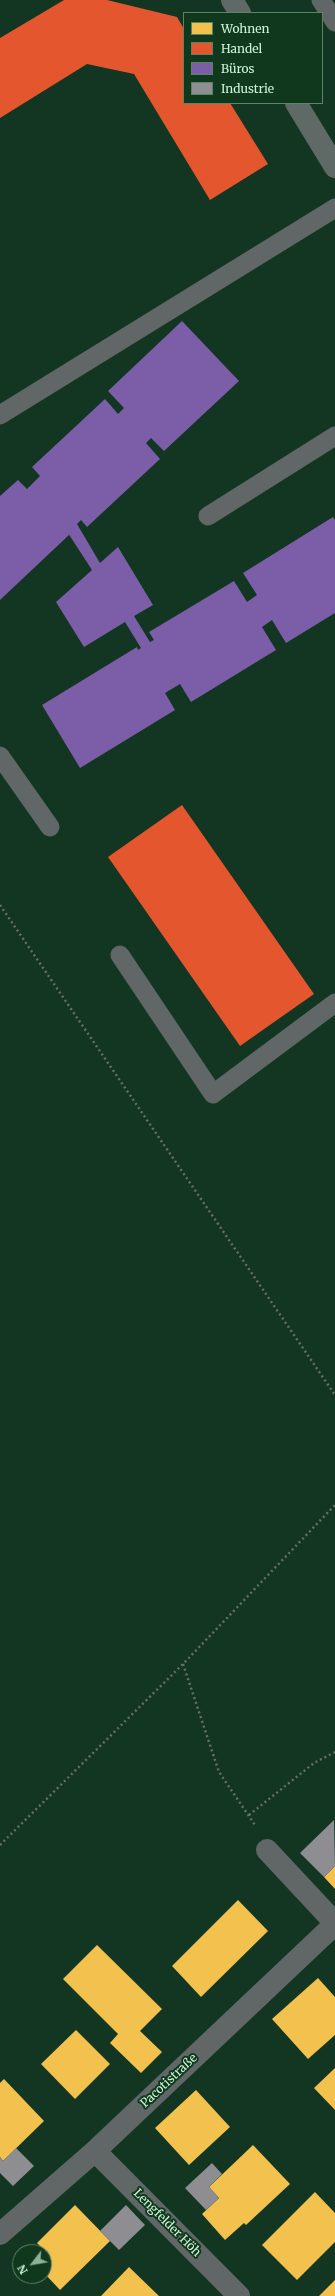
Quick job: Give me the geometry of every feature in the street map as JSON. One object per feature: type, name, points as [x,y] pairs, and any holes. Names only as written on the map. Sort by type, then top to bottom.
[{"type":"street","points":[[232,0],[239,12]]},
{"type":"street","points":[[297,104],[335,167]]},
{"type":"street","name":"Pacotistraße","points":[[0,2234],[95,2151],[335,1923],[267,1850]]},
{"type":"street","name":"Lengfelder Höh","points":[[95,2151],[239,2296]]},
{"type":"lane","points":[[321,0],[335,22]]},
{"type":"lane","points":[[0,415],[335,208]]},
{"type":"lane","points":[[208,516],[335,436]]},
{"type":"lane","points":[[0,756],[50,827]]},
{"type":"lane","points":[[120,955],[213,1094],[335,1003]]},
{"type":"path","points":[[0,905],[335,1395]]},
{"type":"path","points":[[0,1845],[183,1664],[335,1505]]},
{"type":"path","points":[[183,1664],[219,1772],[249,1815],[267,1850]]},
{"type":"path","points":[[249,1815],[314,1763],[335,1752]]},
{"type":"building: Wohnen","points":[[335,1866],[335,1889],[324,1877]]},
{"type":"building: Wohnen","points":[[238,1900],[268,1931],[201,1997],[172,1966]]},
{"type":"building: Wohnen","points":[[97,1945],[162,2009],[140,2031],[162,2052],[141,2073],[110,2043],[118,2034],[63,1979]]},
{"type":"building: Wohnen","points":[[318,1978],[335,1997],[335,2035],[308,2059],[272,2019]]},
{"type":"building: Wohnen","points":[[76,2030],[110,2064],[75,2099],[41,2064]]},
{"type":"building: Wohnen","points":[[335,2068],[335,2110],[314,2088]]},
{"type":"building: Wohnen","points":[[4,2079],[44,2121],[3,2161],[0,2157],[0,2083]]},
{"type":"building: Wohnen","points":[[196,2090],[230,2127],[189,2165],[155,2128]]},
{"type":"building: Wohnen","points":[[253,2145],[290,2184],[246,2225],[244,2223],[225,2240],[202,2214],[219,2198],[209,2187]]},
{"type":"building: Wohnen","points":[[315,2192],[335,2213],[335,2242],[297,2280],[262,2245]]},
{"type":"building: Wohnen","points":[[75,2205],[110,2241],[60,2290],[52,2282],[52,2244],[37,2243]]},
{"type":"building: Wohnen","points":[[129,2267],[159,2296],[101,2296]]},
{"type":"building: Wohnen","points":[[335,2280],[335,2296],[319,2296]]},
{"type":"building: Handel","points":[[64,0],[107,0],[177,17],[183,27],[183,104],[231,104],[268,164],[210,200],[134,74],[87,64],[0,118],[0,38]]},
{"type":"building: Handel","points":[[182,805],[314,994],[240,1046],[108,857]]},
{"type":"building: Büros","points":[[182,321],[239,381],[164,451],[151,438],[146,443],[160,459],[87,527],[81,520],[77,524],[100,563],[118,547],[153,605],[134,616],[150,642],[154,640],[149,632],[234,581],[247,602],[257,595],[243,573],[333,517],[335,520],[335,613],[286,643],[272,620],[262,627],[276,650],[191,702],[180,684],[165,693],[175,710],[80,768],[42,705],[137,647],[138,650],[141,648],[125,622],[84,647],[56,602],[92,570],[68,533],[69,535],[0,600],[0,496],[18,480],[27,489],[40,476],[32,467],[105,399],[118,414],[124,408],[108,391]]},
{"type":"building: Industrie","points":[[334,1820],[335,1866],[324,1877],[300,1853]]},
{"type":"building: Industrie","points":[[16,2148],[34,2166],[13,2186],[0,2173],[0,2157],[3,2161]]},
{"type":"building: Industrie","points":[[212,2163],[222,2174],[209,2187],[219,2198],[206,2210],[185,2188]]},
{"type":"building: Industrie","points":[[126,2205],[145,2225],[119,2250],[100,2231]]}]
